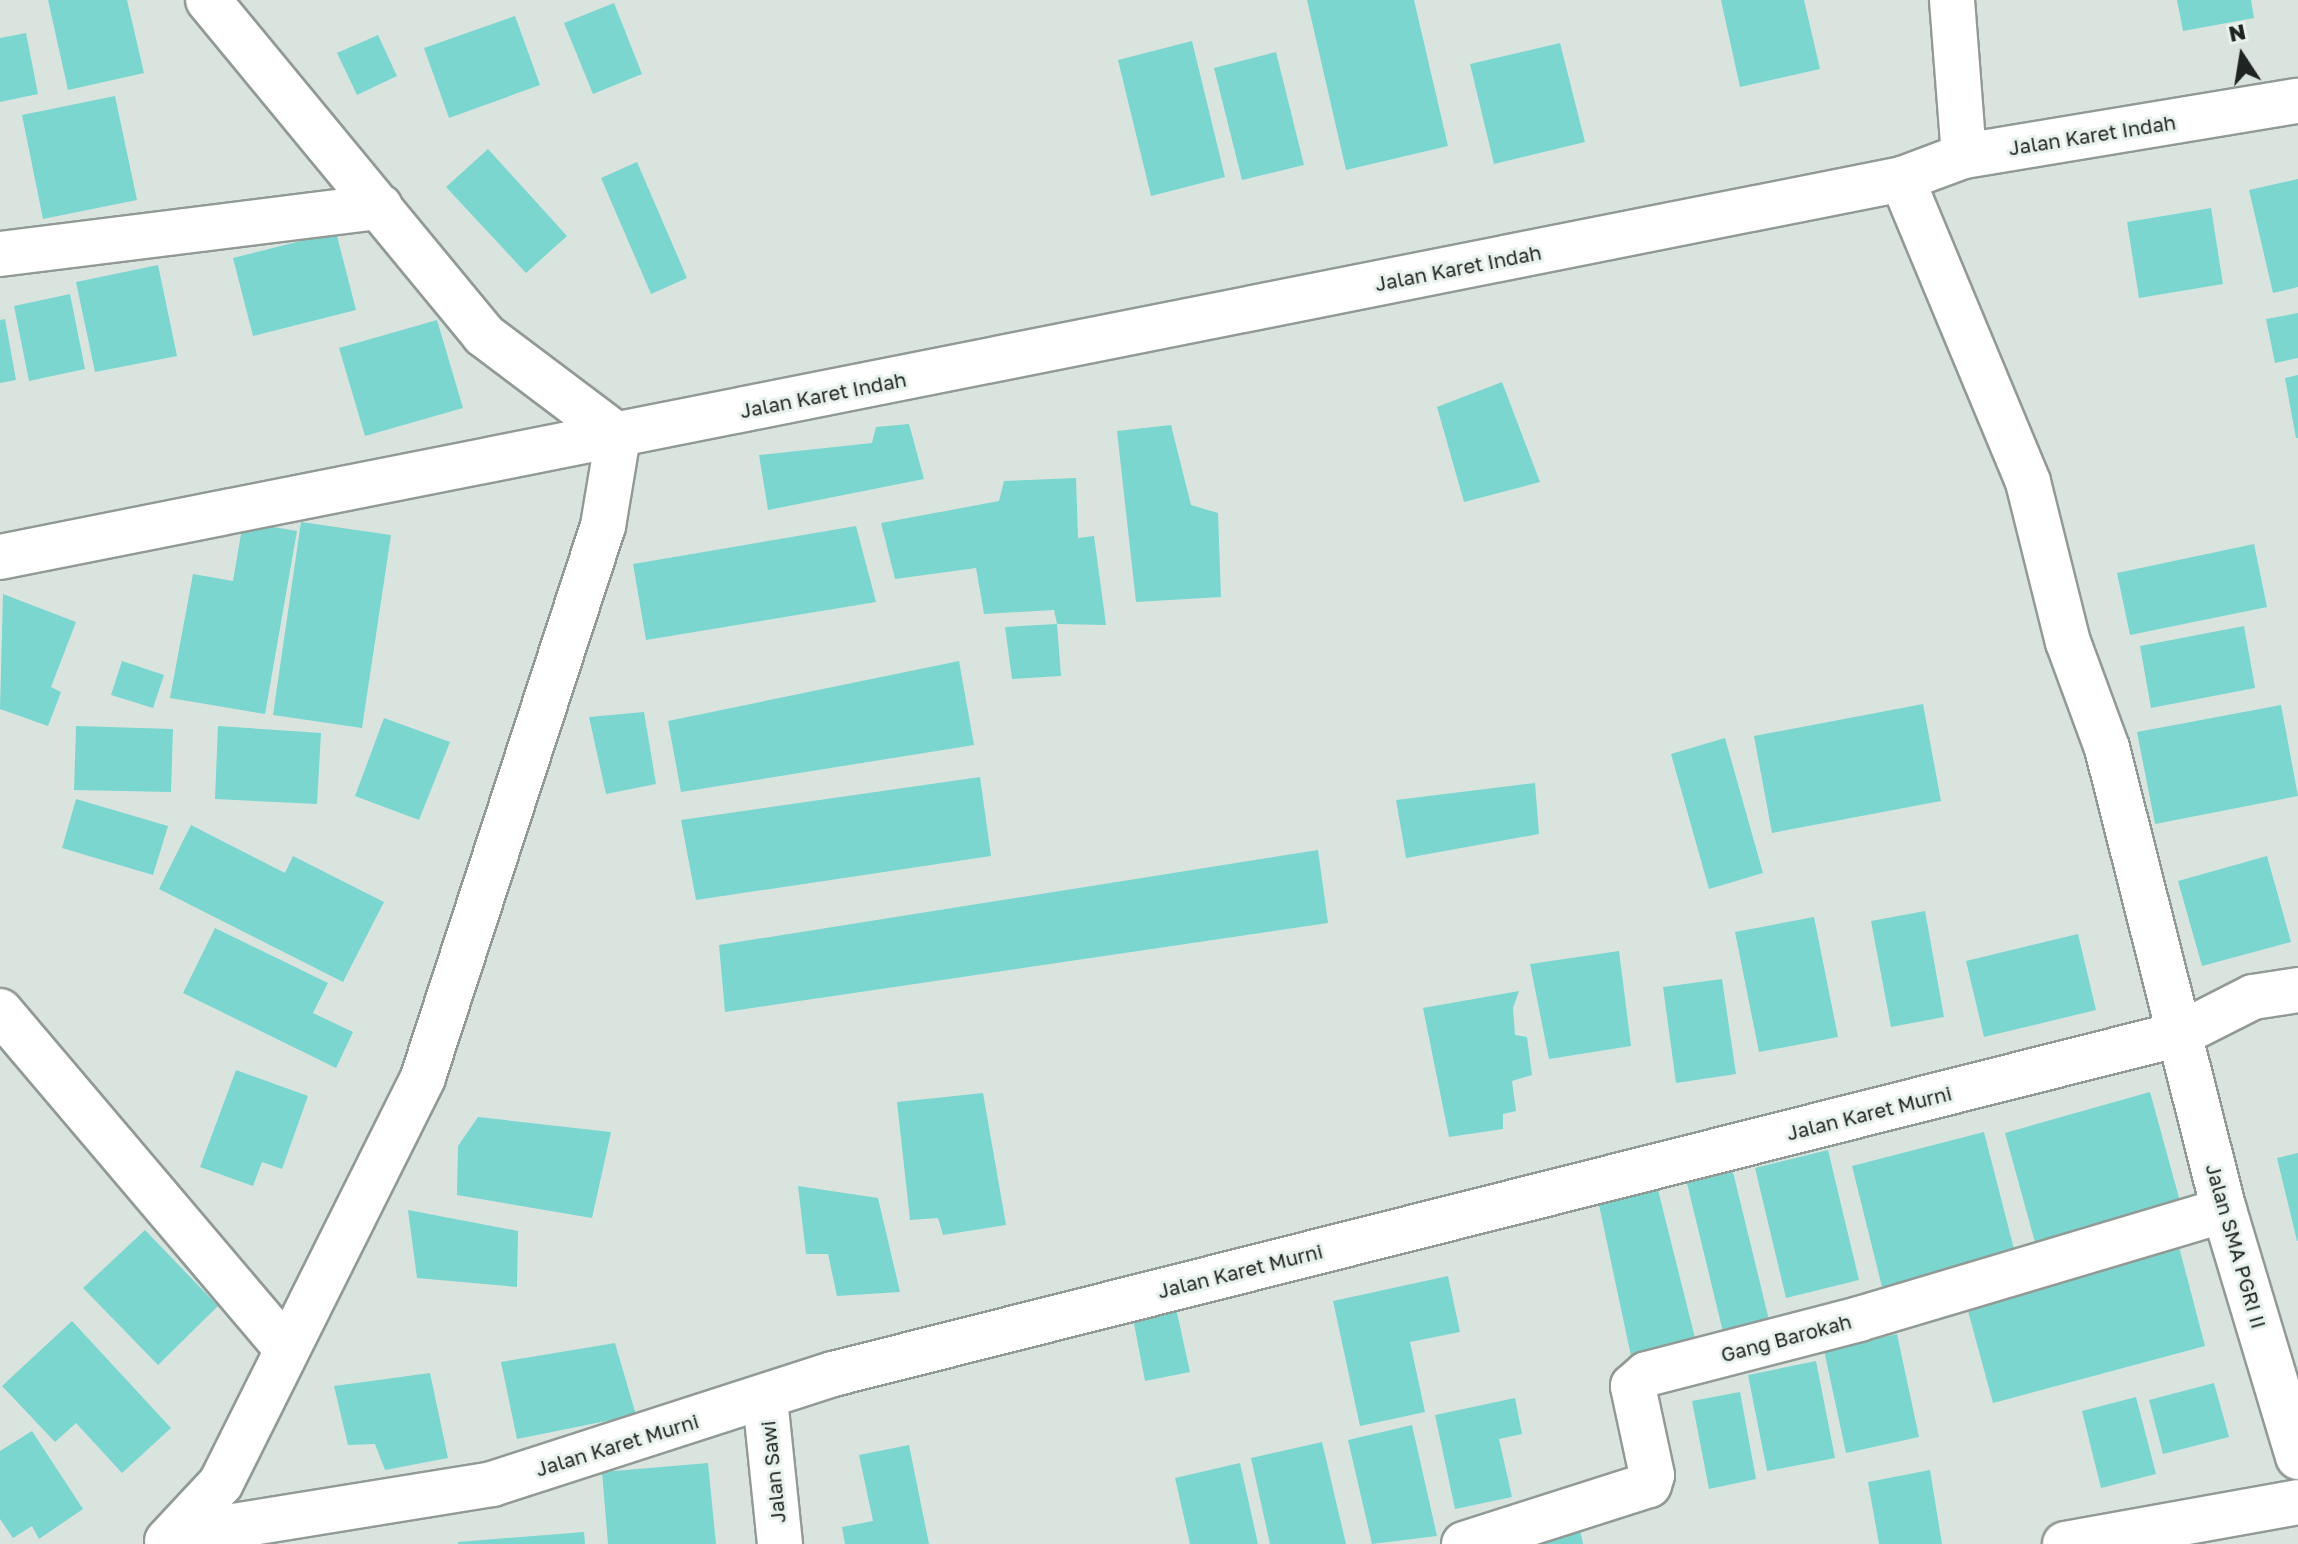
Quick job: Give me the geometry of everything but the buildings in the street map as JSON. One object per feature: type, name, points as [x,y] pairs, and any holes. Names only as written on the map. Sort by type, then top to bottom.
[{"type":"street","points":[[170,1539],[221,1483],[285,1347],[423,1077],[603,526],[618,436],[484,335],[208,0]]},
{"type":"street","points":[[1952,0],[1964,156]]},
{"type":"street","name":"Jalan Karet Indah","points":[[0,557],[1902,179],[1964,156],[2298,101]]},
{"type":"street","name":"Jalan SMA PGRI II","points":[[1902,179],[2028,482],[2068,642],[2107,748],[2224,1210],[2298,1457]]},
{"type":"street","points":[[0,254],[380,207]]},
{"type":"street","name":"Jalan Karet Murni","points":[[170,1539],[492,1484],[849,1370],[2180,1034],[2253,997],[2298,990]]},
{"type":"street","points":[[0,1011],[285,1347]]},
{"type":"street","name":"Gang Barokah","points":[[1464,1544],[1649,1485],[1652,1475],[1633,1386],[1647,1374],[1859,1319],[2224,1210]]},
{"type":"street","name":"Jalan Sawi","points":[[765,1399],[780,1544]]},
{"type":"street","points":[[2065,1544],[2298,1502]]}]
